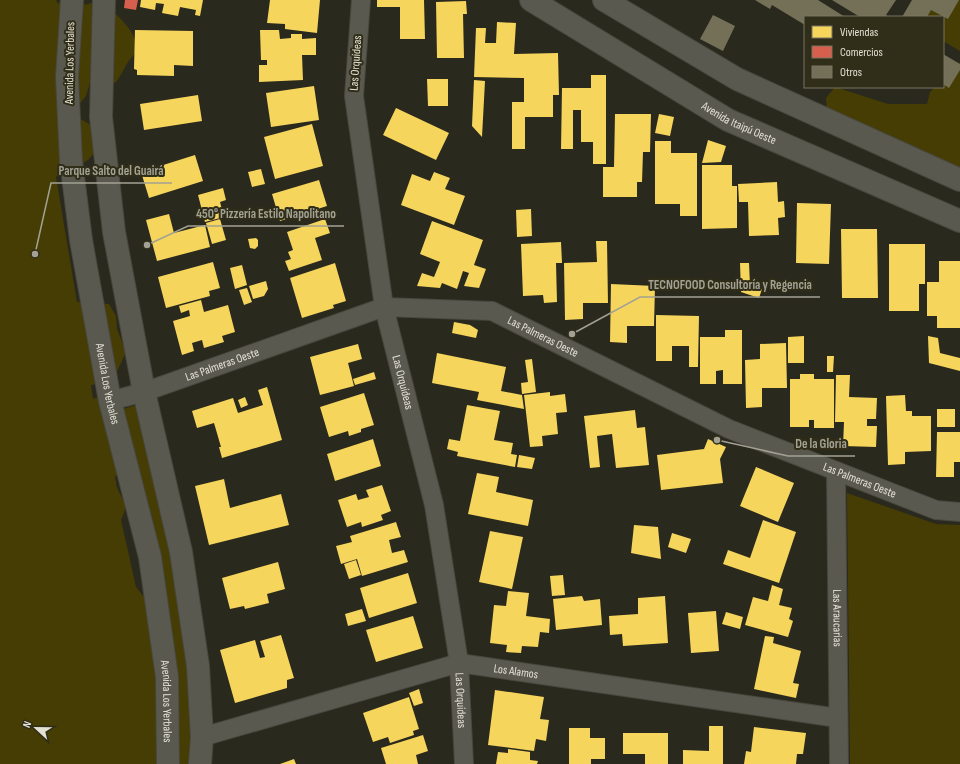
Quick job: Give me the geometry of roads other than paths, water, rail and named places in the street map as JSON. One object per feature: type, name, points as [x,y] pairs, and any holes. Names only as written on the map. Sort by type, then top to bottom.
[{"type":"street","name":"Avenida Los Yerbales","points":[[72,0],[67,77],[71,161],[81,240],[110,401],[150,557],[167,677],[168,764]]},
{"type":"street","points":[[104,0],[101,117],[114,232],[144,392],[181,552],[198,666],[202,737],[200,764]]},
{"type":"street","name":"Las Orquídeas","points":[[360,0],[354,96],[384,307],[434,505],[459,663],[464,764]]},
{"type":"street","name":"Avenida Itaipú Oeste","points":[[531,0],[728,120],[960,221]]},
{"type":"street","points":[[604,0],[737,79],[960,180]]},
{"type":"street","name":"Las Palmeras Oeste","points":[[110,401],[144,392],[384,307],[492,311],[730,429],[936,510],[960,512]]},
{"type":"street","name":"Las Araucarias","points":[[836,471],[839,764]]},
{"type":"street","name":"Los Alamos","points":[[202,737],[459,663],[838,718]]},
{"type":"place","name":"450° Pizzería Estilo Napolitano","points":[[147,245]]},
{"type":"place","name":"Parque Salto del Guairá","points":[[35,254]]},
{"type":"place","name":"TECNOFOOD Consultoría y Regencia","points":[[572,334]]},
{"type":"place","name":"De la Gloria","points":[[717,440]]}]
